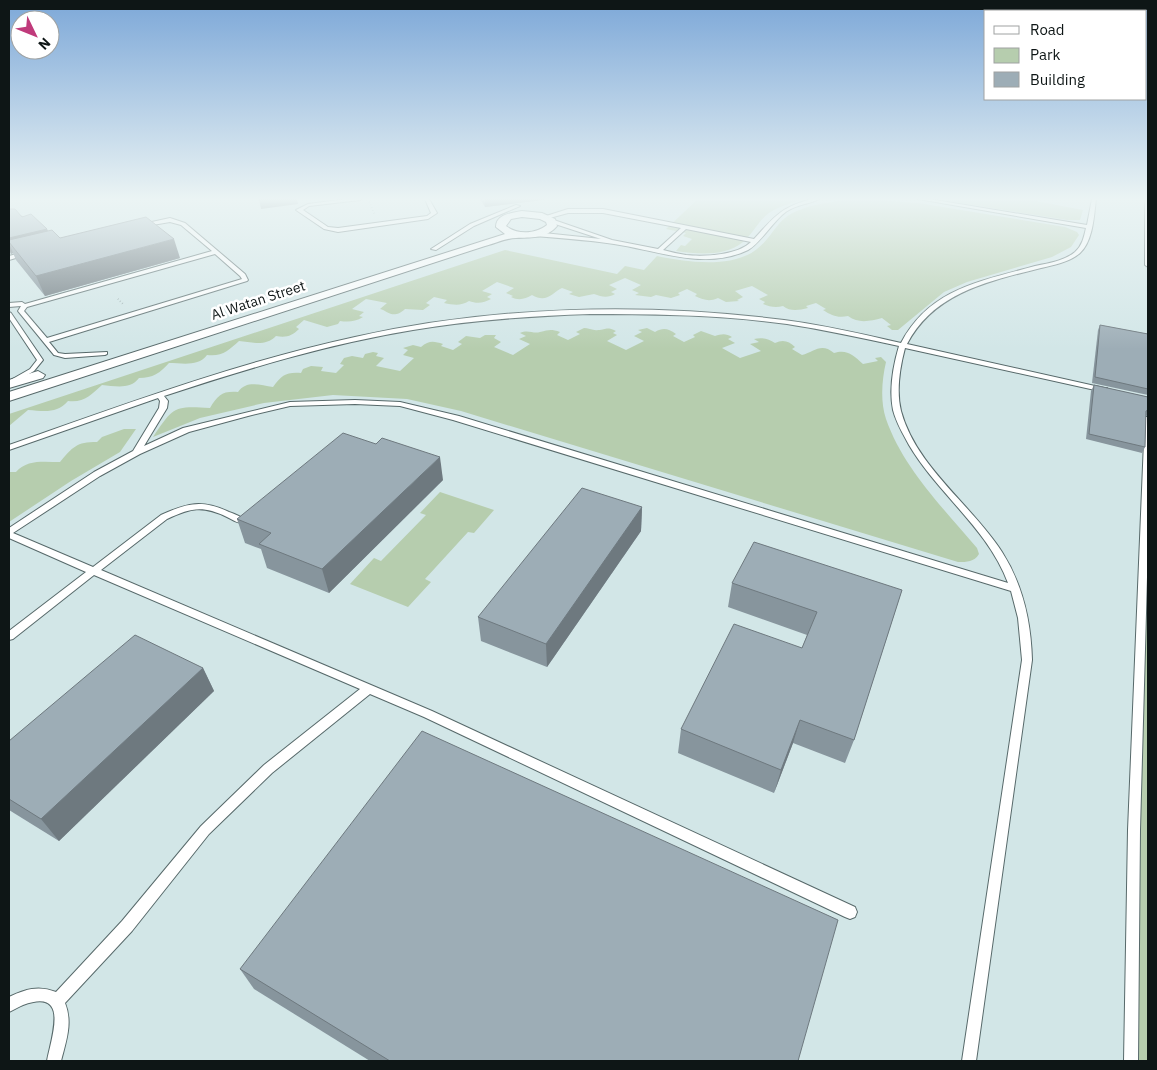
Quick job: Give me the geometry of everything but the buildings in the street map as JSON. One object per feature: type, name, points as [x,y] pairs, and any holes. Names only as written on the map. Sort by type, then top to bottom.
[{"type":"street","name":"Al Watan Street","points":[[9,384],[434,249]]},
{"type":"street","name":"Al Watan Street","points":[[9,397],[466,249]]},
{"type":"lane","points":[[45,341],[245,280],[246,277],[212,249]]},
{"type":"lane","points":[[645,249],[687,257],[717,256],[745,249]]},
{"type":"lane","points":[[658,252],[661,249]]},
{"type":"lane","points":[[969,1061],[1028,660],[1025,624],[1016,589],[1008,571],[988,538],[928,467],[907,436],[901,421],[895,390],[902,345],[914,328],[934,308],[953,294],[985,281],[1066,259],[1081,249]]},
{"type":"lane","points":[[1148,249],[1148,265]]},
{"type":"lane","points":[[9,384],[32,370],[40,360],[9,314],[22,308],[216,252]]},
{"type":"lane","points":[[9,258],[27,253]]},
{"type":"lane","points":[[10,302],[22,308],[45,341],[60,356],[105,354]]},
{"type":"lane","points":[[9,448],[160,395],[299,352],[434,324],[515,315],[591,311],[679,312],[770,320],[842,332],[1110,391]]},
{"type":"lane","points":[[137,452],[163,408],[164,401],[160,395]]},
{"type":"lane","points":[[9,534],[97,474],[137,452],[186,430],[290,404],[355,402],[400,404],[456,418],[1016,589]]},
{"type":"lane","points":[[1131,1061],[1135,820],[1148,419]]},
{"type":"lane","points":[[9,636],[164,517],[182,508],[200,505],[210,506],[242,521]]},
{"type":"lane","points":[[9,534],[428,714],[850,912]]},
{"type":"lane","points":[[56,1002],[127,926],[205,830],[268,769],[368,689]]},
{"type":"lane","points":[[9,1005],[24,997],[37,994],[47,996],[56,1002],[61,1011],[61,1021],[54,1061]]},
{"type":"green space","points":[[678,249],[731,249],[711,253],[676,251]]},
{"type":"green space","points":[[757,249],[1067,249],[1052,257],[967,282],[944,292],[898,330],[892,330],[887,326],[891,325],[882,318],[865,321],[852,319],[848,316],[835,316],[823,310],[826,309],[816,303],[806,306],[808,308],[798,310],[792,310],[783,306],[768,306],[759,299],[768,295],[752,286],[735,291],[743,297],[737,300],[739,301],[726,302],[718,298],[701,299],[695,296],[697,294],[687,289],[678,293],[680,295],[671,298],[656,295],[651,297],[635,295],[639,293],[632,290],[641,285],[625,278],[609,285],[617,289],[611,292],[615,294],[607,297],[594,294],[579,297],[569,294],[573,292],[562,288],[546,298],[532,295],[517,299],[506,293],[514,288],[497,282],[482,291],[492,294],[487,297],[491,299],[486,301],[478,303],[469,301],[454,305],[444,303],[447,300],[434,297],[426,303],[430,305],[423,310],[405,309],[397,314],[391,314],[380,309],[387,303],[366,299],[352,309],[364,312],[359,316],[363,317],[357,320],[340,321],[338,324],[327,327],[304,320],[296,327],[299,329],[289,336],[276,336],[263,343],[239,341],[225,352],[217,355],[207,355],[194,363],[169,363],[152,376],[139,378],[127,386],[102,385],[87,398],[79,401],[68,401],[55,410],[28,410],[9,426],[9,414],[505,250],[617,274],[625,266],[644,270],[657,256],[695,262],[722,262],[747,255]]},
{"type":"green space","points":[[584,328],[596,330],[608,328],[616,331],[613,333],[617,335],[607,341],[626,350],[644,341],[634,336],[642,332],[638,330],[647,328],[655,332],[663,329],[668,330],[676,334],[673,336],[684,342],[695,337],[693,335],[701,331],[715,336],[721,334],[728,335],[732,337],[728,339],[735,343],[722,348],[740,358],[761,351],[750,344],[759,342],[754,339],[760,338],[768,339],[775,343],[781,341],[788,342],[795,347],[792,349],[802,355],[825,348],[834,353],[843,352],[850,354],[863,364],[878,361],[875,358],[881,357],[886,362],[883,383],[883,405],[893,437],[914,471],[938,503],[977,548],[979,554],[973,560],[958,562],[461,411],[407,399],[333,395],[264,403],[200,418],[153,437],[170,414],[181,408],[210,408],[215,400],[224,393],[238,392],[241,388],[249,385],[273,387],[285,375],[301,373],[303,369],[311,366],[323,367],[321,371],[336,373],[344,365],[340,364],[344,358],[352,356],[363,358],[365,354],[373,352],[378,353],[376,356],[384,358],[376,366],[400,371],[414,358],[403,355],[408,350],[403,348],[413,345],[421,347],[429,342],[434,342],[443,344],[441,346],[453,350],[462,344],[458,342],[466,336],[480,338],[485,335],[496,335],[494,338],[501,342],[494,347],[513,355],[530,344],[519,339],[526,336],[520,333],[554,330],[560,332],[557,335],[568,340],[580,334],[576,332]]},
{"type":"green space","points":[[124,429],[136,429],[120,452],[71,481],[9,522],[9,472],[16,472],[31,463],[60,462],[75,446],[97,442],[102,437]]},
{"type":"green space","points":[[1147,464],[1148,1061],[1131,1061],[1134,830]]},
{"type":"green space","points":[[440,492],[494,510],[474,533],[468,532],[425,579],[431,582],[408,607],[350,584],[374,558],[381,561],[426,515],[420,513]]}]
